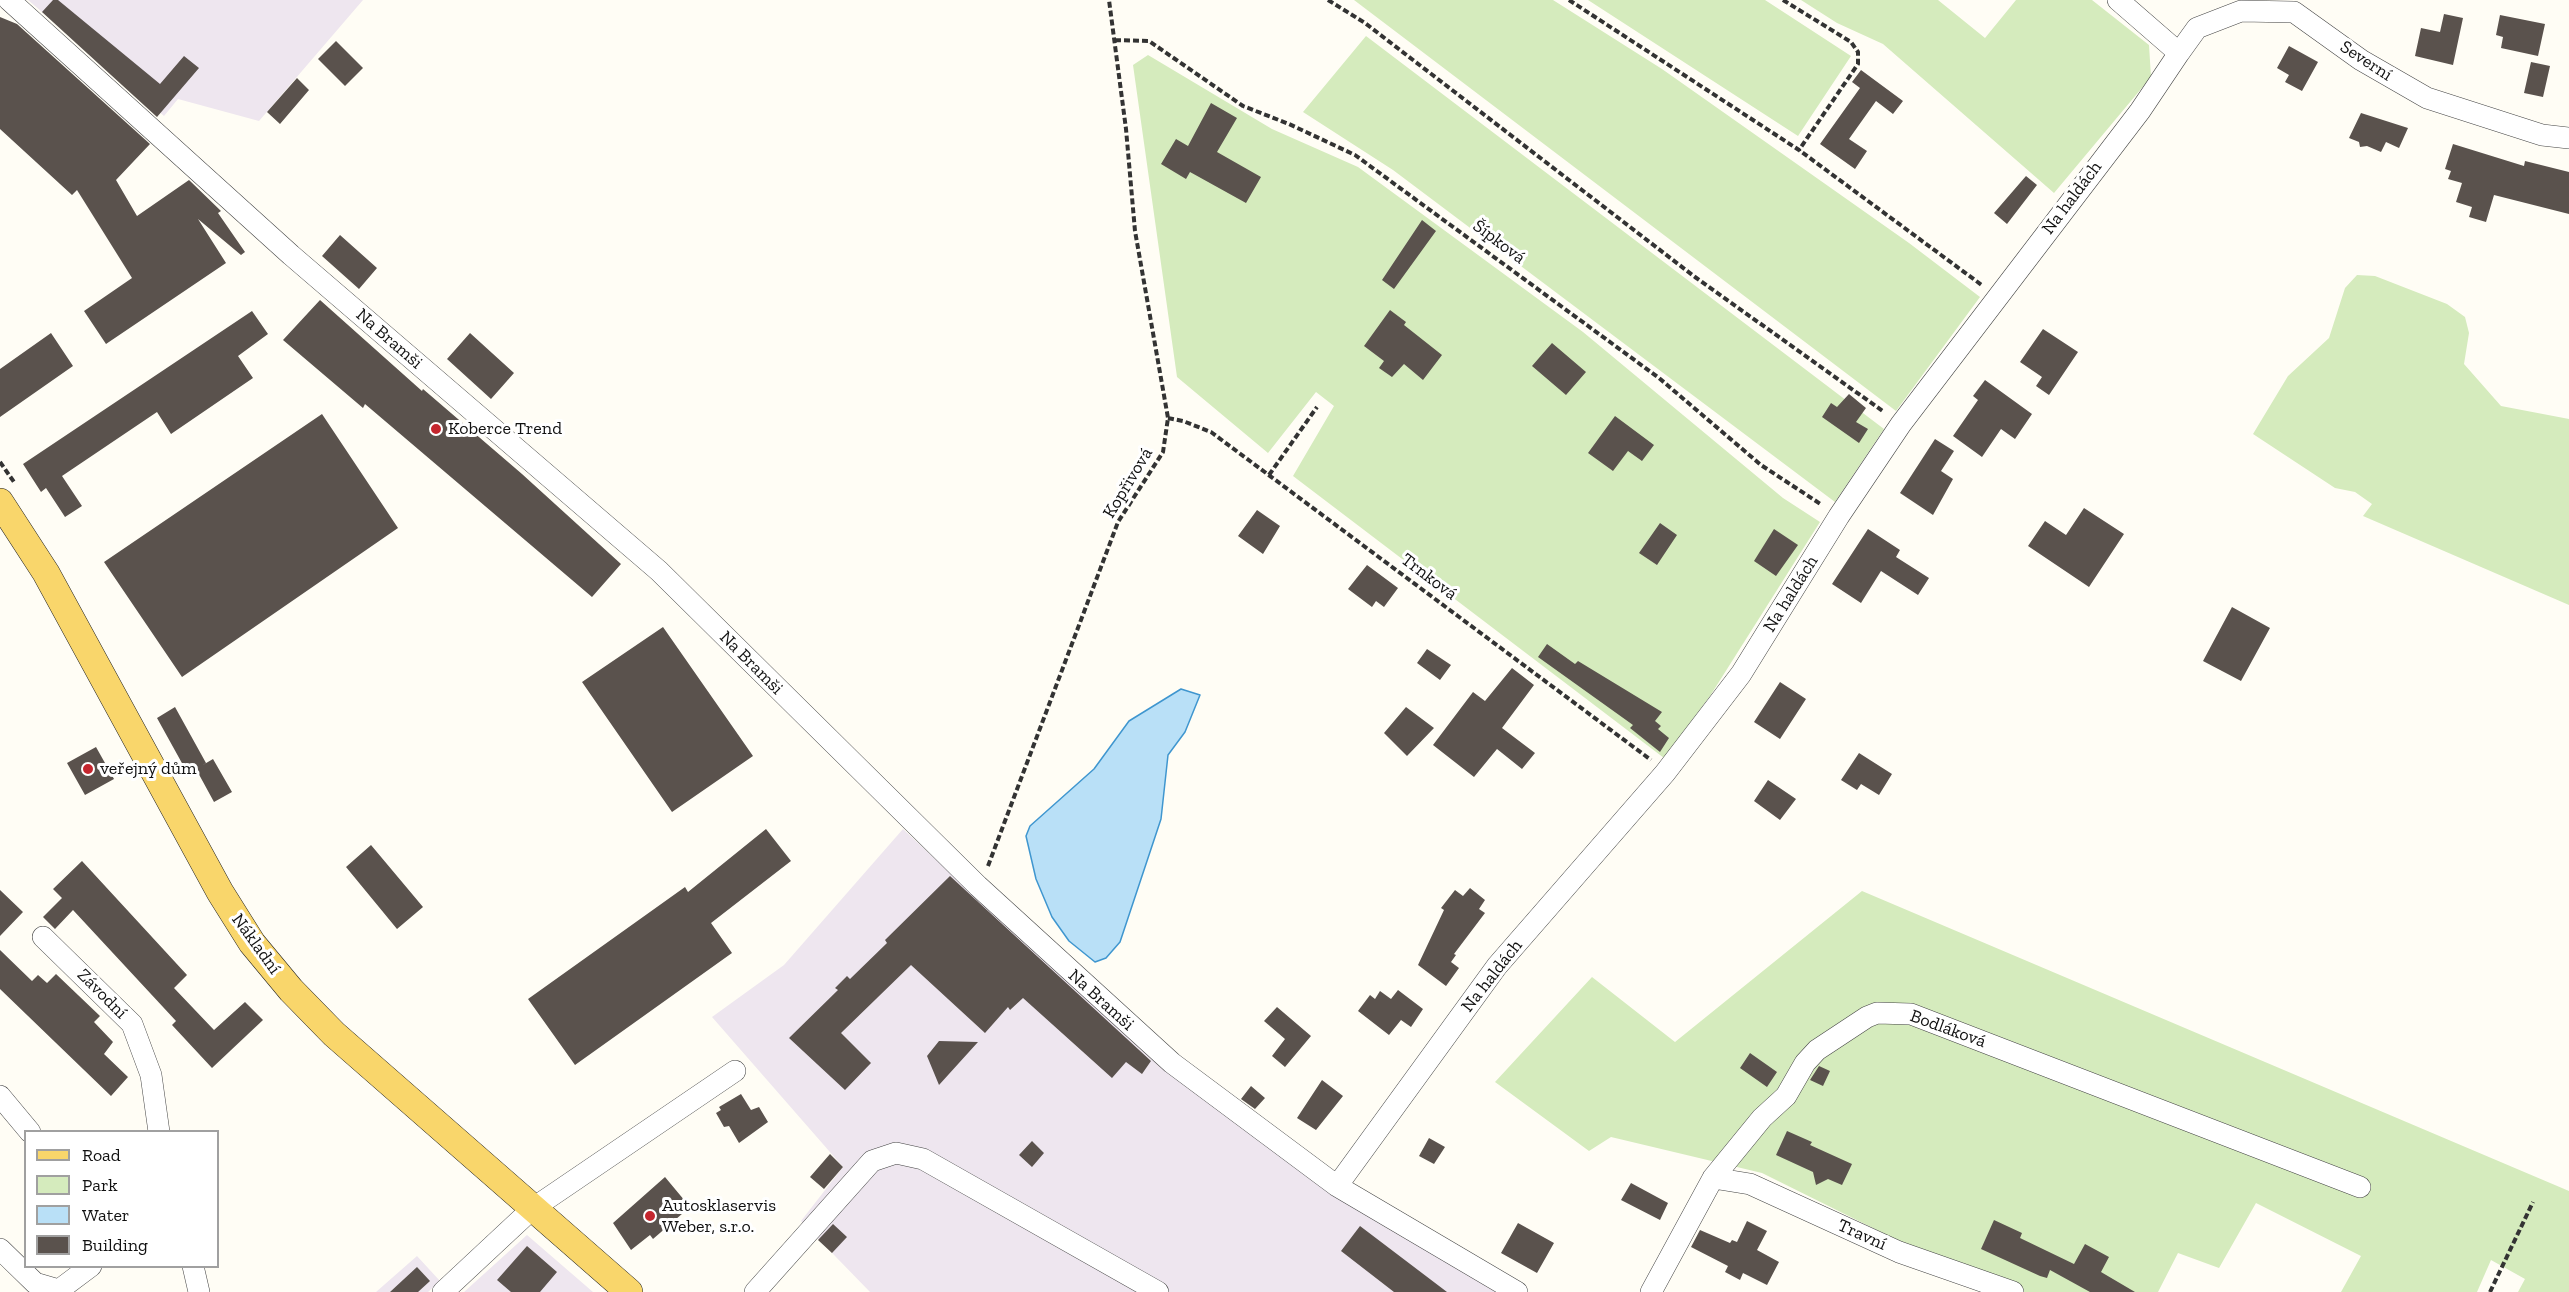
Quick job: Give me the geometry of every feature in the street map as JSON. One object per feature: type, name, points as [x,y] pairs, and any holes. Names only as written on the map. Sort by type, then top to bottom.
[{"type":"main road","name":"Nákladní","points":[[5,520],[46,573],[220,892],[252,943],[291,990],[334,1035],[629,1292]]},
{"type":"street","name":"Na Bramši","points":[[9,0],[291,255],[659,571],[978,886],[1172,1063],[1336,1186],[1517,1292]]},
{"type":"street","points":[[2118,0],[2179,53]]},
{"type":"street","name":"Severní","points":[[2179,53],[2197,28],[2241,11],[2294,12],[2361,60],[2427,98],[2542,135],[2569,138]]},
{"type":"street","name":"Na haldách","points":[[1336,1186],[1497,966],[1665,773],[1741,674],[1839,516],[1901,424],[2140,111],[2179,53]]},
{"type":"street","name":"Závodní","points":[[43,937],[132,1024],[151,1075],[159,1130]]},
{"type":"street","name":"Bodláková","points":[[1651,1292],[1713,1178],[1762,1118],[1786,1096],[1805,1063],[1817,1050],[1867,1017],[1890,1012],[1911,1014],[2360,1187]]},
{"type":"street","points":[[443,1292],[532,1209],[735,1071]]},
{"type":"street","points":[[0,1096],[29,1130]]},
{"type":"street","points":[[755,1292],[872,1161],[896,1153],[923,1159],[1158,1292]]},
{"type":"street","name":"Travní","points":[[1713,1178],[1750,1184],[1899,1252],[2013,1292]]},
{"type":"street","points":[[0,1249],[35,1283],[59,1290],[88,1268]]},
{"type":"street","points":[[193,1268],[199,1292]]},
{"type":"path","name":"Kopřivová","points":[[978,886],[999,841],[1118,522],[1163,452],[1168,418],[1135,231],[1109,0]]},
{"type":"path","points":[[1328,0],[1365,23],[1695,277],[1901,424]]},
{"type":"path","points":[[1569,0],[1799,150],[1998,296]]},
{"type":"path","points":[[1783,0],[1851,42],[1858,52],[1858,64],[1799,150]]},
{"type":"path","name":"Šípková","points":[[1115,40],[1149,41],[1243,106],[1289,123],[1355,155],[1659,378],[1761,465],[1839,516]]},
{"type":"path","points":[[1269,475],[1317,407]]},
{"type":"path","name":"Trnková","points":[[1168,418],[1211,432],[1644,753],[1665,773]]},
{"type":"path","points":[[2490,1292],[2533,1202]]},
{"type":"shaded area","points":[[28,0],[363,0],[259,121],[178,99],[164,116]]},
{"type":"shaded area","points":[[903,829],[1132,1041],[1341,1199],[1497,1292],[870,1292],[801,1221],[843,1167],[712,1017],[784,965]]},
{"type":"shaded area","points":[[527,1235],[593,1292],[464,1292]]},
{"type":"shaded area","points":[[417,1256],[440,1281],[428,1292],[376,1292]]},
{"type":"green space","points":[[1354,0],[1553,0],[1662,69],[1909,243],[1980,297],[1896,411]]},
{"type":"green space","points":[[1588,0],[1765,0],[1851,56],[1798,136]]},
{"type":"green space","points":[[1801,0],[1938,0],[1985,38],[2016,0],[2092,0],[2149,45],[2151,77],[2054,193],[1883,44],[1837,23]]},
{"type":"green space","points":[[1366,36],[1884,429],[1835,502],[1393,170],[1303,112]]},
{"type":"green space","points":[[1148,55],[1272,129],[1358,167],[1583,332],[1783,498],[1820,522],[1710,696],[1664,758],[1293,476],[1334,406],[1316,392],[1268,453],[1177,377],[1133,65]]},
{"type":"green space","points":[[2357,275],[2375,276],[2447,304],[2465,317],[2469,333],[2464,364],[2501,406],[2569,419],[2569,605],[2363,516],[2372,504],[2355,492],[2335,488],[2253,434],[2288,376],[2329,338],[2345,288]]},
{"type":"green space","points":[[1862,891],[2569,1191],[2569,1292],[2518,1292],[2525,1279],[2491,1260],[2477,1292],[2341,1292],[2361,1256],[2256,1203],[2219,1268],[2178,1253],[2158,1292],[2024,1292],[1895,1239],[1762,1173],[1611,1137],[1589,1151],[1495,1082],[1592,977],[1675,1042]]},
{"type":"water","points":[[1181,689],[1200,695],[1185,732],[1168,755],[1161,819],[1120,942],[1106,958],[1095,962],[1069,941],[1052,917],[1036,879],[1026,836],[1030,826],[1094,769],[1129,721]]},
{"type":"building","points":[[53,0],[58,0],[160,84],[184,56],[199,68],[157,117],[42,12]]},
{"type":"building","points":[[2444,14],[2463,18],[2453,65],[2415,56],[2421,28],[2440,32]]},
{"type":"building","points":[[2500,15],[2545,24],[2538,56],[2501,48],[2503,37],[2496,35]]},
{"type":"building","points":[[0,17],[17,24],[150,144],[116,180],[137,216],[189,180],[221,211],[218,213],[245,252],[241,255],[198,219],[226,263],[106,344],[84,311],[132,278],[77,190],[72,195],[0,129]]},
{"type":"building","points":[[336,41],[363,68],[345,86],[318,59]]},
{"type":"building","points":[[2289,46],[2318,62],[2302,91],[2285,82],[2289,75],[2277,68]]},
{"type":"building","points":[[2531,62],[2550,66],[2543,97],[2524,93]]},
{"type":"building","points":[[1861,70],[1903,101],[1893,114],[1876,101],[1849,139],[1867,151],[1855,169],[1820,144],[1860,88],[1852,82]]},
{"type":"building","points":[[297,78],[309,90],[280,124],[267,112]]},
{"type":"building","points":[[1211,103],[1237,118],[1217,152],[1261,177],[1246,203],[1190,172],[1186,179],[1161,164],[1176,139],[1188,146]]},
{"type":"building","points":[[2361,113],[2408,128],[2399,148],[2386,142],[2381,152],[2367,146],[2360,147],[2359,142],[2349,138]]},
{"type":"building","points":[[2453,144],[2524,166],[2525,161],[2569,172],[2569,214],[2494,195],[2486,222],[2469,217],[2472,207],[2456,202],[2462,183],[2448,179],[2451,171],[2445,169]]},
{"type":"building","points":[[2026,176],[2037,185],[2007,224],[1994,213]]},
{"type":"building","points":[[1422,220],[1436,231],[1394,289],[1382,280]]},
{"type":"building","points":[[340,235],[377,268],[359,289],[322,256]]},
{"type":"building","points":[[320,300],[422,391],[423,389],[522,474],[621,564],[592,597],[365,404],[363,408],[283,340]]},
{"type":"building","points":[[1390,310],[1406,322],[1404,325],[1442,355],[1423,380],[1404,364],[1392,377],[1379,368],[1384,361],[1364,346]]},
{"type":"building","points":[[252,311],[268,334],[238,356],[253,378],[171,434],[157,412],[62,476],[82,506],[65,517],[46,488],[41,492],[23,464]]},
{"type":"building","points":[[2043,329],[2078,352],[2049,395],[2036,386],[2042,377],[2020,362]]},
{"type":"building","points":[[51,333],[73,366],[0,417],[0,369]]},
{"type":"building","points":[[470,333],[514,373],[491,399],[447,359]]},
{"type":"building","points":[[1552,343],[1586,372],[1566,395],[1532,366]]},
{"type":"building","points":[[1985,380],[2032,414],[2015,439],[2001,429],[1982,457],[1953,436],[1978,400],[1973,396]]},
{"type":"building","points":[[1849,394],[1866,408],[1856,422],[1868,429],[1859,443],[1822,417],[1831,403],[1837,407]]},
{"type":"building","points":[[322,414],[398,528],[182,677],[104,562]]},
{"type":"building","points":[[1615,416],[1654,445],[1642,461],[1628,451],[1613,471],[1588,453]]},
{"type":"building","points":[[1935,439],[1954,451],[1941,471],[1953,479],[1933,515],[1900,493]]},
{"type":"building","points":[[2084,508],[2124,534],[2089,587],[2028,546],[2045,521],[2066,535]]},
{"type":"building","points":[[1257,510],[1280,526],[1263,554],[1238,536]]},
{"type":"building","points":[[1660,523],[1677,535],[1657,565],[1639,553]]},
{"type":"building","points":[[1774,529],[1798,545],[1776,576],[1754,561]]},
{"type":"building","points":[[1868,529],[1900,550],[1896,557],[1929,578],[1918,595],[1881,571],[1861,603],[1832,584]]},
{"type":"building","points":[[1367,565],[1398,588],[1384,607],[1376,601],[1372,607],[1348,589]]},
{"type":"building","points":[[2232,607],[2270,628],[2241,681],[2203,661]]},
{"type":"building","points":[[663,627],[753,756],[672,812],[582,682]]},
{"type":"building","points":[[1547,644],[1575,664],[1578,661],[1662,712],[1655,721],[1661,726],[1658,729],[1669,738],[1660,752],[1630,728],[1633,725],[1538,657]]},
{"type":"building","points":[[1427,649],[1451,665],[1440,680],[1417,663]]},
{"type":"building","points":[[1512,668],[1534,685],[1502,728],[1535,753],[1522,769],[1497,749],[1474,777],[1433,745],[1473,692],[1485,701]]},
{"type":"building","points":[[1780,682],[1806,699],[1780,739],[1754,722]]},
{"type":"building","points":[[175,707],[206,763],[188,774],[157,718]]},
{"type":"building","points":[[1406,707],[1434,728],[1407,756],[1384,733]]},
{"type":"building","name":"veřejný dům","points":[[96,747],[114,779],[85,795],[67,763]]},
{"type":"building","points":[[1859,753],[1892,774],[1879,795],[1861,784],[1857,790],[1841,780]]},
{"type":"building","points":[[213,759],[232,792],[214,802],[196,769]]},
{"type":"building","points":[[1768,780],[1796,799],[1780,820],[1754,801]]},
{"type":"building","points":[[766,829],[791,861],[711,923],[732,953],[575,1065],[528,999],[685,887],[688,892]]},
{"type":"building","points":[[371,845],[423,907],[397,929],[346,867]]},
{"type":"building","points":[[82,861],[187,975],[174,988],[214,1030],[245,1002],[263,1020],[212,1068],[172,1025],[176,1021],[73,910],[55,929],[43,917],[62,898],[53,889]]},
{"type":"building","points":[[950,876],[1151,1061],[1142,1074],[1126,1062],[1112,1078],[1023,998],[1010,1010],[1008,1007],[985,1033],[911,965],[841,1033],[871,1063],[845,1090],[789,1038],[838,990],[835,988],[847,976],[850,979],[887,943],[885,940]]},
{"type":"building","points":[[1470,888],[1485,900],[1479,909],[1485,913],[1454,954],[1456,955],[1451,962],[1459,968],[1446,986],[1418,965],[1444,910],[1441,908],[1455,890],[1463,896]]},
{"type":"building","points":[[0,890],[23,912],[0,936]]},
{"type":"building","points":[[0,950],[32,981],[38,975],[47,983],[56,974],[100,1016],[94,1022],[113,1042],[104,1054],[128,1077],[111,1096],[0,989]]},
{"type":"building","points":[[1398,990],[1423,1009],[1411,1027],[1401,1020],[1389,1035],[1358,1011],[1370,995],[1375,999],[1380,991],[1391,999]]},
{"type":"building","points":[[1277,1007],[1311,1036],[1285,1067],[1272,1056],[1285,1039],[1264,1021]]},
{"type":"building","points":[[939,1041],[978,1042],[939,1085],[927,1056]]},
{"type":"building","points":[[1750,1053],[1777,1072],[1767,1087],[1740,1068]]},
{"type":"building","points":[[1819,1066],[1830,1071],[1823,1086],[1810,1080]]},
{"type":"building","points":[[1322,1080],[1343,1096],[1316,1130],[1297,1118]]},
{"type":"building","points":[[1251,1086],[1265,1098],[1255,1109],[1241,1099]]},
{"type":"building","points":[[741,1094],[751,1110],[759,1107],[768,1122],[739,1143],[729,1126],[724,1127],[716,1113],[721,1110],[719,1107]]},
{"type":"building","points":[[1787,1131],[1812,1142],[1810,1145],[1852,1164],[1842,1185],[1828,1179],[1816,1185],[1813,1172],[1776,1155]]},
{"type":"building","points":[[1429,1138],[1445,1147],[1434,1164],[1419,1156]]},
{"type":"building","points":[[1032,1141],[1044,1153],[1032,1167],[1019,1155]]},
{"type":"building","points":[[830,1154],[843,1167],[824,1189],[810,1177]]},
{"type":"building","name":"Autosklaservis Weber, s.r.o.","points":[[665,1177],[690,1207],[653,1239],[650,1235],[631,1250],[613,1223]]},
{"type":"building","points":[[1631,1183],[1668,1203],[1660,1220],[1621,1200]]},
{"type":"building","points":[[1994,1220],[2022,1233],[2020,1238],[2074,1264],[2085,1244],[2109,1257],[2101,1272],[2135,1292],[2090,1292],[2050,1270],[2047,1278],[2040,1276],[1981,1249]]},
{"type":"building","points":[[1747,1221],[1767,1231],[1757,1250],[1779,1262],[1767,1285],[1743,1273],[1740,1280],[1725,1272],[1728,1266],[1691,1247],[1700,1230],[1730,1243],[1732,1240],[1737,1242]]},
{"type":"building","points":[[1518,1223],[1554,1243],[1537,1273],[1501,1253]]},
{"type":"building","points":[[833,1224],[847,1237],[832,1253],[818,1240]]},
{"type":"building","points":[[1360,1226],[1447,1292],[1394,1292],[1341,1251]]},
{"type":"building","points":[[527,1246],[557,1272],[540,1292],[511,1292],[497,1280]]},
{"type":"building","points":[[417,1267],[430,1281],[418,1292],[390,1292]]},
{"type":"place","name":"Koberce Trend","points":[[436,429]]},
{"type":"place","name":"veřejný dům","points":[[88,769]]},
{"type":"place","name":"Autosklaservis Weber, s.r.o.","points":[[650,1216]]}]
